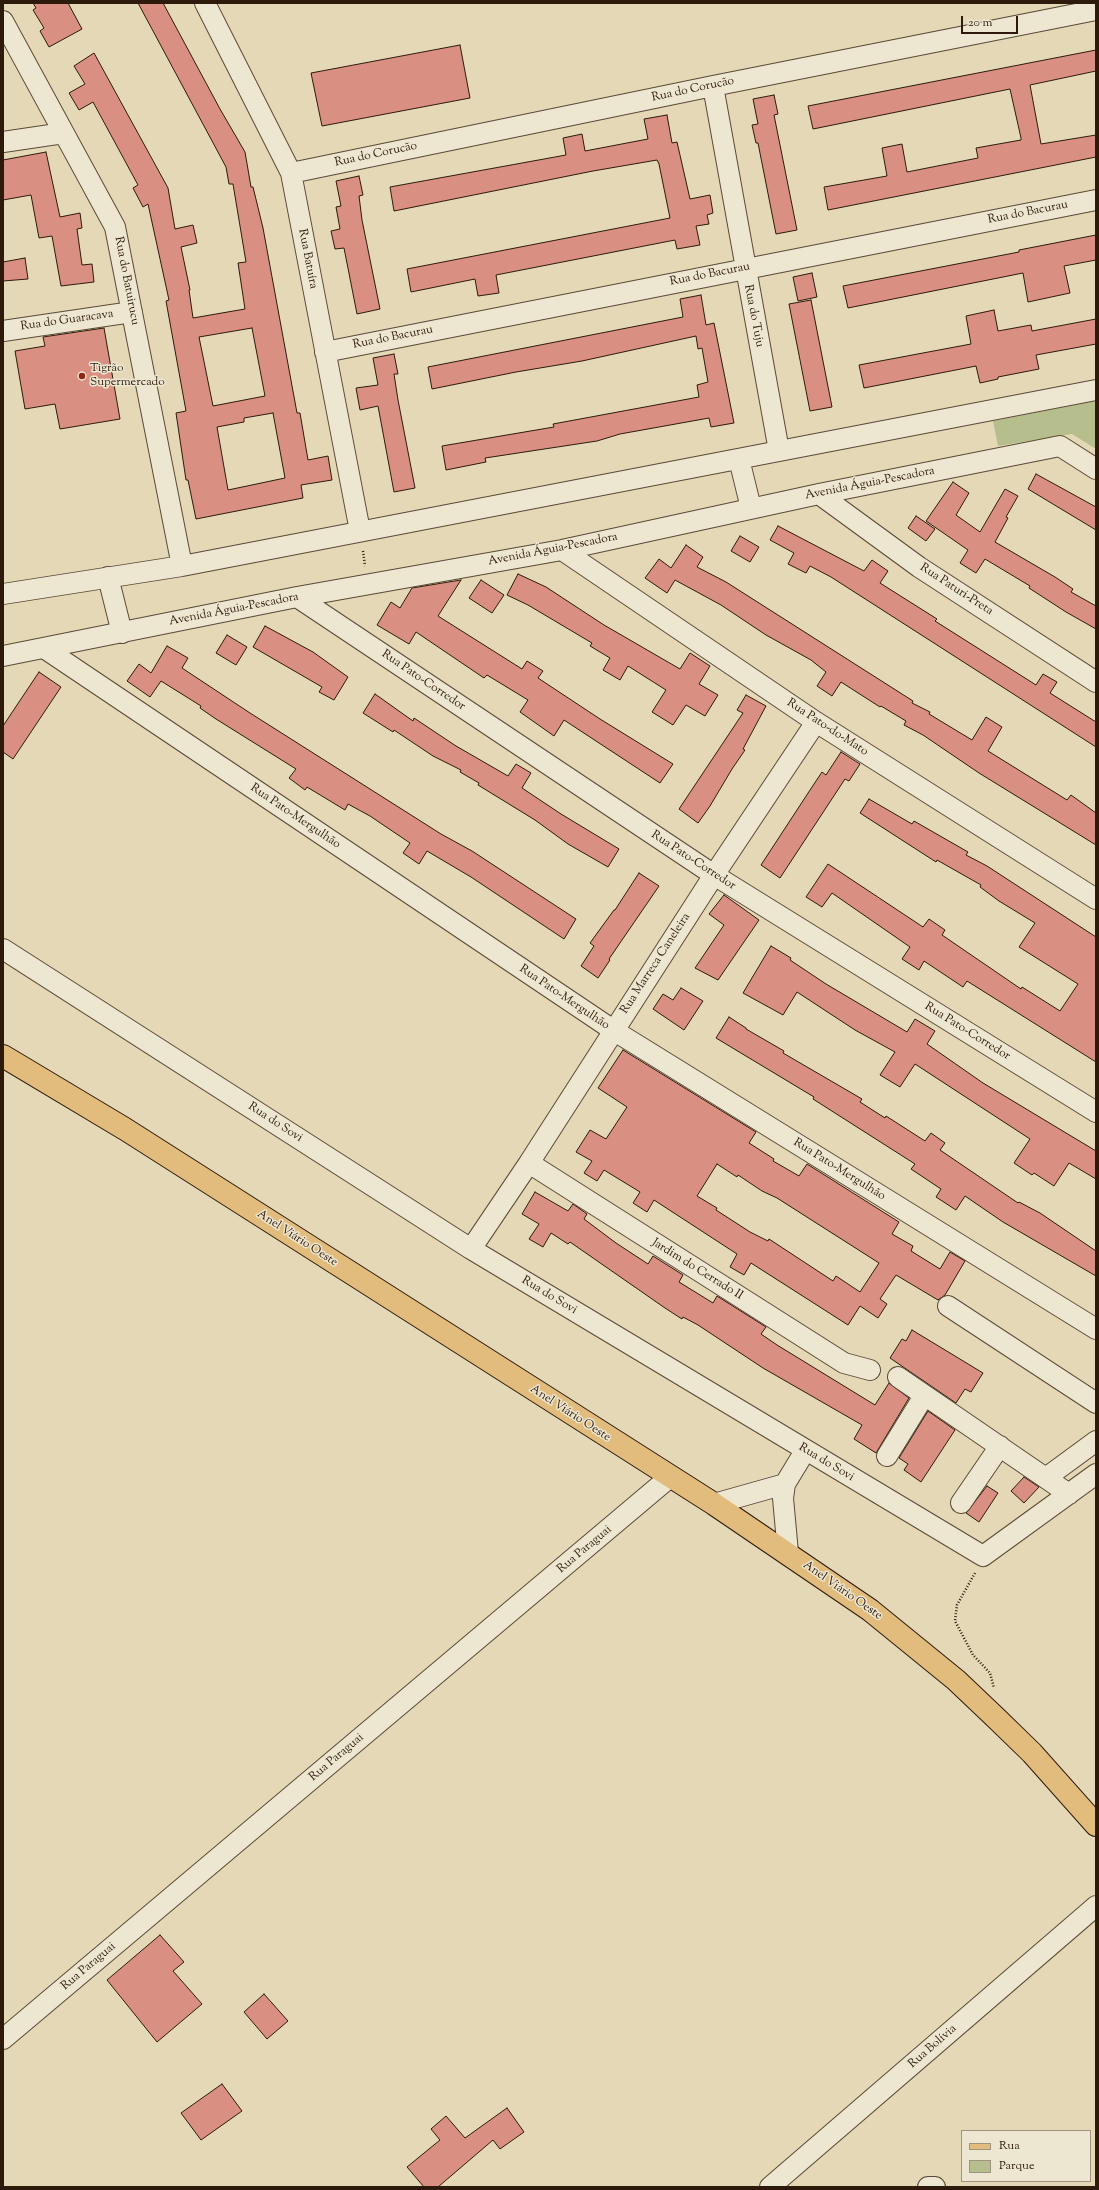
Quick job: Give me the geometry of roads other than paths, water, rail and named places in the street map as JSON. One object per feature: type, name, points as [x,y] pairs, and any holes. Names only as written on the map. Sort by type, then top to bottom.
[{"type":"main road","name":"Anel Viário Oeste","points":[[3,1056],[125,1129],[714,1504],[870,1610],[915,1644],[996,1718],[1032,1753],[1096,1824]]},
{"type":"street","name":"Rua Batuíra","points":[[205,3],[291,173],[360,531]]},
{"type":"street","name":"Rua do Corucão","points":[[291,173],[713,86],[1096,10]]},
{"type":"street","name":"Rua do Batuirucu","points":[[3,21],[115,227],[182,566]]},
{"type":"street","name":"Rua do Tuju","points":[[713,86],[744,268],[779,451]]},
{"type":"street","points":[[3,142],[64,133]]},
{"type":"street","name":"Rua do Bacurau","points":[[325,352],[744,268],[1096,200]]},
{"type":"street","name":"Rua do Guaracava","points":[[3,331],[132,312]]},
{"type":"street","points":[[3,594],[182,566],[1096,390]]},
{"type":"street","name":"Avenida Águia-Pescadora","points":[[3,656],[297,597],[562,550],[751,508],[1060,446],[1096,469]]},
{"type":"street","points":[[739,458],[751,508]]},
{"type":"street","name":"Rua Paturi-Preta","points":[[819,494],[919,567],[1096,682]]},
{"type":"street","name":"Rua Pato-do-Mato","points":[[562,550],[816,722],[1096,899]]},
{"type":"street","points":[[108,577],[122,633]]},
{"type":"street","name":"Rua Pato-Corredor","points":[[297,597],[714,875],[1096,1112]]},
{"type":"street","name":"Rua Pato-Mergulhão","points":[[44,648],[613,1030],[1096,1329]]},
{"type":"street","name":"Rua Marreca Caneleira","points":[[472,1248],[529,1163],[613,1030],[714,875],[816,722]]},
{"type":"street","name":"Rua do Sovi","points":[[3,950],[472,1248],[805,1451],[983,1556],[1069,1494]]},
{"type":"street","name":"Jardim do Cerrado II","points":[[529,1163],[844,1363],[870,1370]]},
{"type":"street","points":[[948,1306],[1096,1403]]},
{"type":"street","points":[[898,1377],[924,1396],[1047,1477],[1069,1494],[1096,1474]]},
{"type":"street","points":[[887,1456],[924,1396]]},
{"type":"street","points":[[1047,1477],[1096,1441]]},
{"type":"street","points":[[961,1503],[1000,1446]]},
{"type":"street","points":[[788,1553],[783,1503],[785,1484],[805,1451]]},
{"type":"street","name":"Rua Paraguai","points":[[3,2039],[670,1477]]},
{"type":"street","points":[[714,1504],[785,1484]]},
{"type":"street","name":"Rua Bolívia","points":[[770,2187],[1096,1906]]},
{"type":"street","points":[[928,2187],[935,2187]]},
{"type":"place","name":"Tigrão Supermercado","points":[[82,376]]}]
